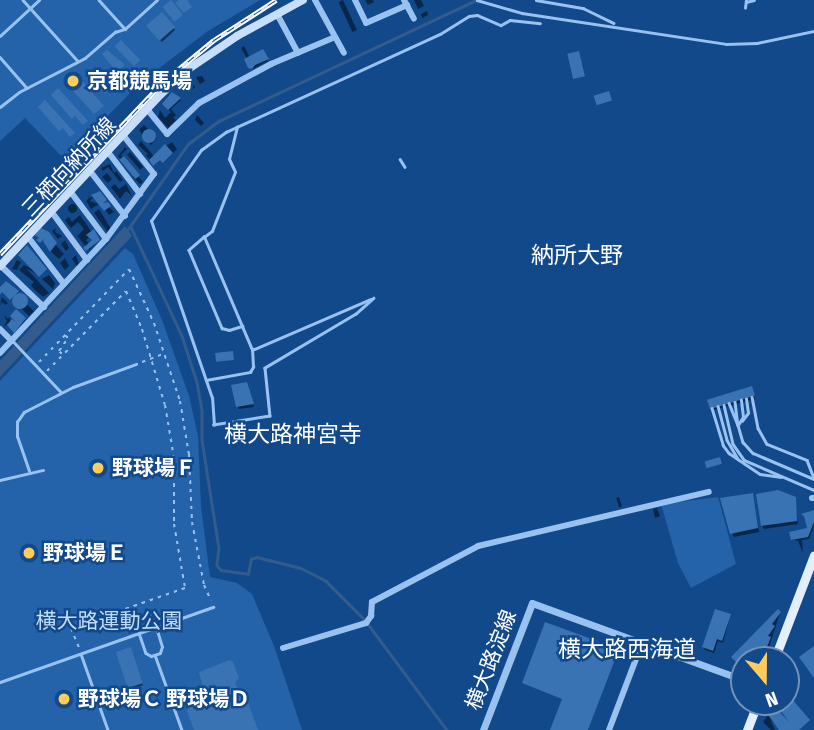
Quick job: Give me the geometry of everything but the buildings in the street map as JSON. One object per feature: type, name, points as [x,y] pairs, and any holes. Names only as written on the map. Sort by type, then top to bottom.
[{"type":"main road","name":"三栖向納所線","points":[[0,265],[190,68],[237,36],[303,0]]},
{"type":"main road","points":[[779,646],[814,555]]},
{"type":"street","points":[[315,0],[344,53]]},
{"type":"street","points":[[355,0],[366,23],[406,2],[414,19]]},
{"type":"street","points":[[277,15],[298,53]]},
{"type":"street","points":[[148,109],[167,134],[199,103],[335,37]]},
{"type":"street","points":[[0,354],[14,342],[106,239],[154,174],[124,135]]},
{"type":"street","points":[[108,152],[140,194]]},
{"type":"street","points":[[90,170],[125,216]]},
{"type":"street","points":[[70,191],[106,239]]},
{"type":"street","points":[[51,211],[88,260]]},
{"type":"street","points":[[28,237],[64,284]]},
{"type":"street","points":[[0,265],[44,307]]},
{"type":"street","points":[[0,329],[14,342]]},
{"type":"street","points":[[283,648],[367,622],[372,602],[478,546],[709,492]]},
{"type":"street","name":"横大路淀線","points":[[484,730],[532,603],[642,643]]},
{"type":"street","points":[[609,730],[642,643],[730,675]]},
{"type":"lane","points":[[23,0],[78,61]]},
{"type":"lane","points":[[0,36],[39,0]]},
{"type":"lane","points":[[99,0],[125,29]]},
{"type":"lane","points":[[0,107],[27,88],[78,61],[115,32],[125,29],[157,0]]},
{"type":"lane","points":[[477,0],[522,13],[742,45],[814,31]]},
{"type":"lane","points":[[536,0],[583,8],[606,16],[617,25]]},
{"type":"lane","points":[[745,8],[746,1],[754,0]]},
{"type":"lane","points":[[252,350],[374,298],[356,314],[265,368],[270,416],[214,425],[212,398],[151,221],[201,150],[237,127],[440,34],[469,16],[477,15],[501,24],[509,20],[540,23]]},
{"type":"lane","points":[[0,57],[27,88]]},
{"type":"lane","points":[[237,127],[229,159],[235,172],[212,231],[189,250],[225,331],[242,326]]},
{"type":"lane","points":[[400,159],[405,167]]},
{"type":"lane","points":[[204,237],[252,350],[253,367],[250,372],[206,380]]},
{"type":"lane","points":[[14,342],[61,393]]},
{"type":"lane","points":[[29,471],[17,437],[17,422],[24,412],[61,393],[136,364]]},
{"type":"lane","points":[[752,397],[758,428],[767,444],[807,460],[814,479]]},
{"type":"lane","points":[[738,425],[748,413],[746,399]]},
{"type":"lane","points":[[741,400],[742,421]]},
{"type":"lane","points":[[735,402],[738,425]]},
{"type":"lane","points":[[729,403],[743,442],[752,453],[814,479]]},
{"type":"lane","points":[[724,405],[737,452],[753,465],[784,477],[813,495]]},
{"type":"lane","points":[[718,406],[727,440],[740,462]]},
{"type":"lane","points":[[712,408],[723,445],[740,462],[760,474],[784,477]]},
{"type":"lane","points":[[0,480],[29,471],[43,470]]},
{"type":"lane","points":[[0,682],[214,607]]},
{"type":"lane","points":[[155,655],[162,647],[156,627]]},
{"type":"lane","points":[[139,633],[146,653],[155,655]]},
{"type":"lane","points":[[80,653],[108,730]]},
{"type":"lane","points":[[155,655],[182,730]]},
{"type":"path","points":[[36,365],[129,269],[180,401],[189,455],[192,522],[204,585],[214,607]]},
{"type":"path","points":[[44,374],[126,291],[165,405],[174,458],[174,524],[186,587],[71,628],[80,653]]},
{"type":"path","points":[[63,354],[59,351],[68,338],[65,335]]},
{"type":"path","points":[[136,364],[164,354]]},
{"type":"green space","name":"京都競馬場","points":[[0,0],[260,0],[208,31],[162,66],[128,95],[65,160],[25,118],[0,141]]},
{"type":"green space","name":"横大路運動公園","points":[[125,248],[133,254],[162,320],[189,396],[198,436],[201,506],[210,577],[237,583],[252,594],[274,646],[302,730],[0,730],[0,381]]},
{"type":"green space","points":[[718,497],[736,564],[691,588],[678,563],[661,504]]},
{"type":"shaded area","points":[[125,226],[132,236],[0,377],[0,361]]},
{"type":"waterway","points":[[126,232],[188,144],[219,121],[476,0]]},
{"type":"waterway","points":[[131,227],[182,336],[197,382],[202,411],[202,440],[219,548],[217,565],[221,570],[248,574],[251,559],[257,557],[301,568],[326,581],[365,620],[447,730]]},
{"type":"railway","points":[[0,254],[163,82],[214,40],[276,0]]},
{"type":"place","name":"京都競馬場","points":[[73,81]]},
{"type":"place","name":"野球場Ｆ","points":[[98,468]]},
{"type":"place","name":"野球場Ｅ","points":[[29,553]]},
{"type":"place","name":"野球場Ｃ 野球場Ｄ","points":[[64,699]]},
{"type":"district","name":"納所大野","points":[[577,255]]},
{"type":"district","name":"横大路神宮寺","points":[[293,434]]},
{"type":"district","name":"横大路西海道","points":[[627,649]]}]
